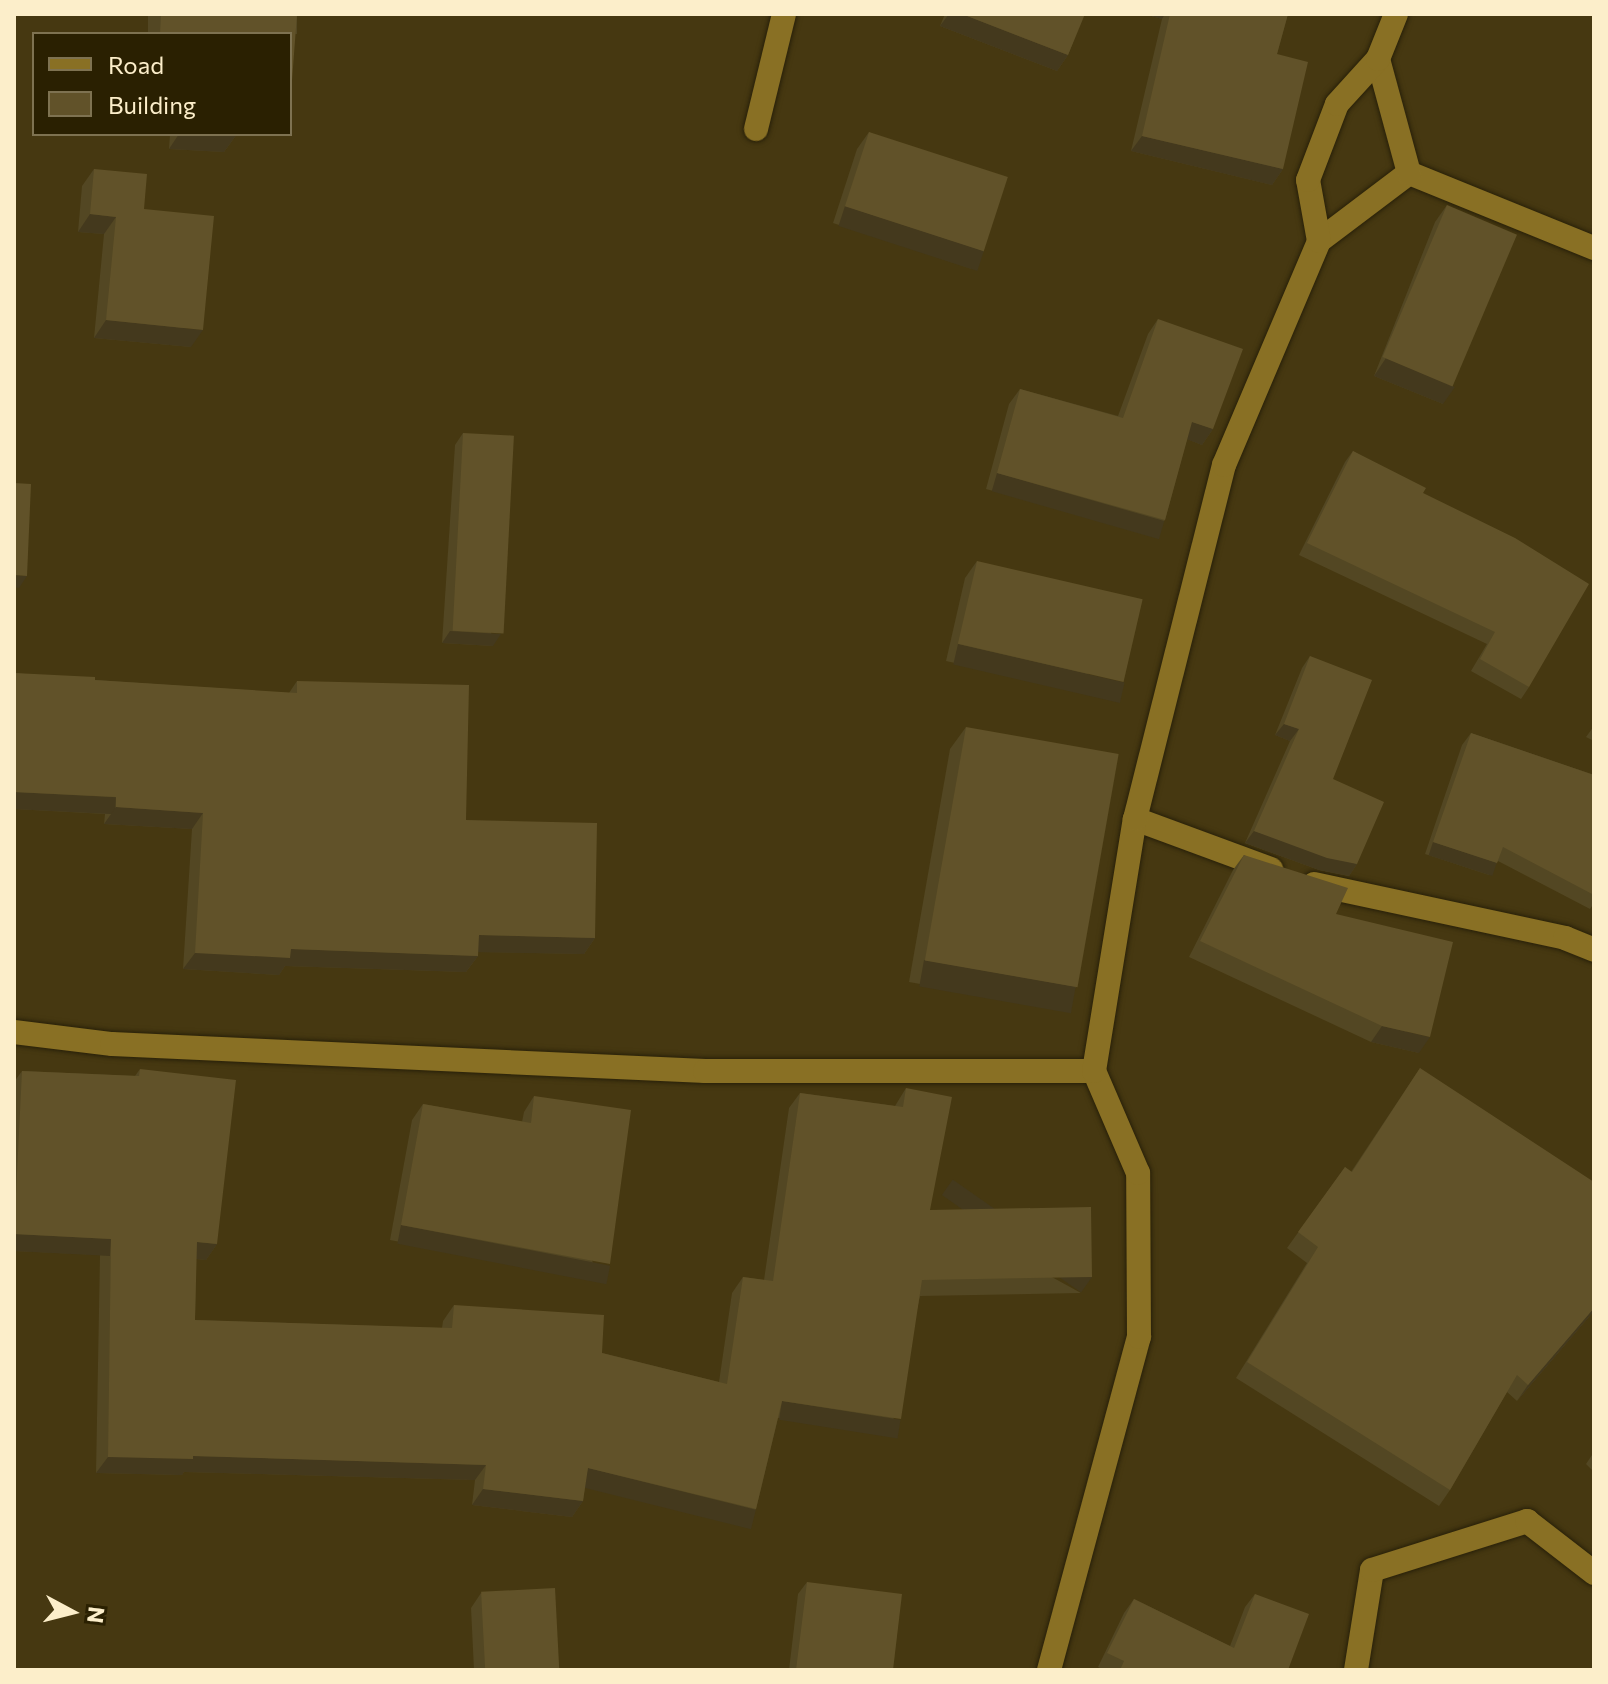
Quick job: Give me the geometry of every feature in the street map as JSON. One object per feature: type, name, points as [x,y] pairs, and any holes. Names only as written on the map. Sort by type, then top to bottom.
[{"type":"street","points":[[756,129],[784,14]]},
{"type":"street","points":[[1319,241],[1308,180],[1337,104],[1378,59],[1396,14]]},
{"type":"street","points":[[1378,59],[1409,173]]},
{"type":"street","points":[[1049,1670],[1139,1337],[1138,1173],[1094,1071],[1135,819],[1224,465],[1319,241],[1409,173]]},
{"type":"street","points":[[1409,173],[1594,248]]},
{"type":"street","points":[[1135,819],[1315,884],[1565,938],[1594,950]]},
{"type":"street","points":[[14,1032],[112,1044],[705,1071],[1094,1071]]},
{"type":"street","points":[[1356,1670],[1372,1570],[1527,1521],[1594,1573]]},
{"type":"building","points":[[161,14],[297,14],[292,81],[292,32],[160,32]]},
{"type":"building","points":[[962,14],[1085,14],[1068,55]]},
{"type":"building","points":[[1170,14],[1288,14],[1277,54],[1308,62],[1283,169],[1142,136]]},
{"type":"building","points":[[869,132],[1008,177],[984,251],[845,206]]},
{"type":"building","points":[[94,169],[147,174],[144,209],[214,216],[203,330],[106,320],[116,217],[90,214]]},
{"type":"building","points":[[1447,205],[1517,235],[1452,387],[1383,357]]},
{"type":"building","points":[[1158,319],[1243,349],[1213,429],[1192,422],[1165,520],[997,473],[1020,389],[1123,418]]},
{"type":"building","points":[[463,433],[514,436],[504,633],[453,631]]},
{"type":"building","points":[[1353,451],[1426,488],[1423,493],[1515,538],[1589,584],[1529,687],[1480,659],[1495,632],[1307,543]]},
{"type":"building","points":[[14,483],[31,484],[27,576],[14,575]]},
{"type":"building","points":[[977,561],[1143,599],[1124,682],[958,644]]},
{"type":"building","points":[[1310,656],[1372,680],[1333,779],[1384,802],[1357,864],[1327,858],[1254,831],[1299,729],[1284,724]]},
{"type":"building","points":[[14,673],[297,693],[297,681],[469,685],[466,820],[597,823],[595,938],[479,935],[478,956],[291,949],[290,958],[195,953],[203,813],[116,807],[116,797],[14,792]]},
{"type":"building","points":[[966,727],[1119,754],[1077,987],[925,960]]},
{"type":"building","points":[[1471,733],[1594,775],[1594,895],[1503,847],[1497,863],[1433,842]]},
{"type":"building","points":[[1244,855],[1348,888],[1336,914],[1453,942],[1430,1037],[1382,1026],[1200,941]]},
{"type":"building","points":[[1420,1068],[1594,1182],[1594,1308],[1528,1385],[1517,1375],[1450,1490],[1247,1362],[1318,1247],[1298,1232],[1345,1167],[1352,1172]]},
{"type":"building","points":[[140,1069],[236,1080],[217,1244],[197,1242],[195,1320],[452,1328],[454,1305],[604,1315],[602,1353],[727,1384],[743,1277],[773,1281],[800,1093],[903,1107],[906,1088],[952,1097],[930,1210],[1091,1207],[1092,1277],[922,1280],[901,1419],[782,1401],[756,1509],[588,1468],[583,1501],[483,1489],[486,1465],[193,1456],[193,1459],[108,1457],[111,1239],[14,1234],[22,1071],[139,1076]]},
{"type":"building","points":[[534,1096],[631,1110],[610,1264],[401,1225],[423,1104],[531,1123]]},
{"type":"building","points":[[807,1582],[902,1594],[893,1670],[796,1670]]},
{"type":"building","points":[[555,1588],[559,1670],[485,1670],[481,1592]]},
{"type":"building","points":[[1255,1594],[1309,1614],[1288,1670],[1120,1670],[1124,1661],[1107,1653],[1134,1599],[1234,1648]]}]
